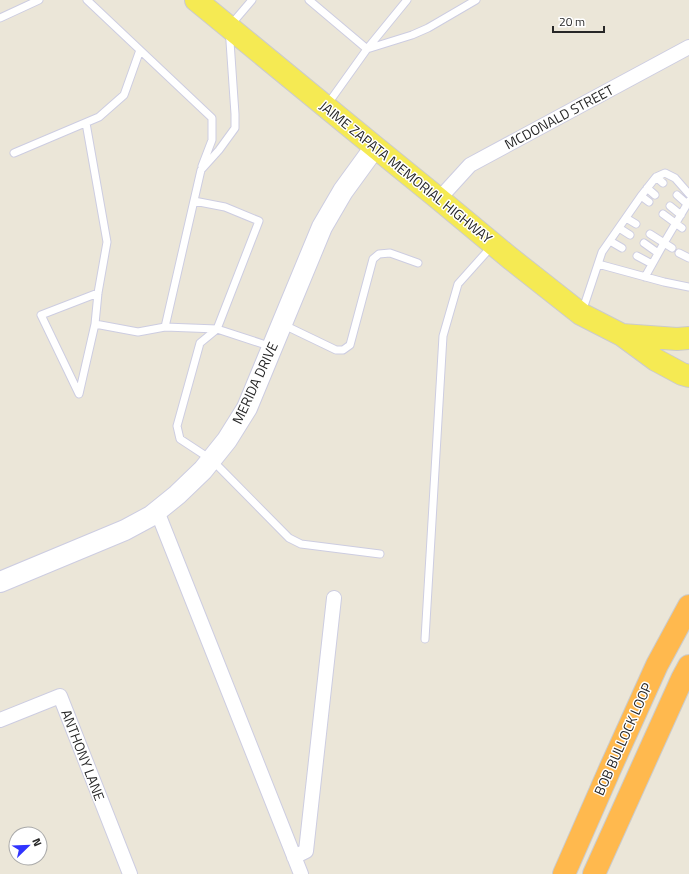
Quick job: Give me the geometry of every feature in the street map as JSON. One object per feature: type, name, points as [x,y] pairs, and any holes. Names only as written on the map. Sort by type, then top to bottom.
[{"type":"highway","name":"BOB BULLOCK LOOP","points":[[564,874],[657,665],[689,606]]},
{"type":"highway","name":"BOB BULLOCK LOOP","points":[[594,874],[686,673]]},
{"type":"main road","name":"JAIME ZAPATA MEMORIAL HIGHWAY","points":[[196,0],[494,244],[582,314],[622,335],[656,360],[682,374],[689,376]]},
{"type":"main road","name":"JAIME ZAPATA MEMORIAL HIGHWAY","points":[[622,335],[685,338]]},
{"type":"street","name":"MCDONALD STREET","points":[[439,199],[470,165],[689,47]]},
{"type":"street","name":"MERIDA DRIVE","points":[[0,582],[125,530],[151,516],[177,495],[212,460],[227,440],[247,408],[322,227],[343,191],[375,147]]},
{"type":"street","points":[[157,511],[301,874]]},
{"type":"street","points":[[294,857],[306,851],[334,598]]},
{"type":"street","name":"ANTHONY LANE","points":[[0,720],[60,696],[130,874]]},
{"type":"lane","points":[[0,18],[39,0]]},
{"type":"lane","points":[[87,0],[212,118],[212,140],[201,170],[165,327]]},
{"type":"lane","points":[[201,170],[219,150],[235,128],[229,27],[252,0]]},
{"type":"lane","points":[[310,0],[367,50]]},
{"type":"lane","points":[[326,106],[367,50],[407,0]]},
{"type":"lane","points":[[367,50],[428,28],[476,0]]},
{"type":"lane","points":[[14,153],[99,117],[124,95],[140,50]]},
{"type":"lane","points":[[86,123],[107,242],[98,292],[95,324],[79,394],[41,315],[98,292]]},
{"type":"lane","points":[[582,314],[602,252],[656,177],[665,173],[675,178],[689,194]]},
{"type":"lane","points":[[656,177],[663,183]]},
{"type":"lane","points":[[647,188],[655,195]]},
{"type":"lane","points":[[645,277],[664,243],[679,226],[681,215],[688,203],[677,195]]},
{"type":"lane","points":[[641,196],[649,202]]},
{"type":"lane","points":[[194,202],[225,207],[259,222],[217,329],[200,343],[176,426],[180,439],[212,460],[289,538],[301,544],[380,554]]},
{"type":"lane","points":[[670,206],[681,215]]},
{"type":"lane","points":[[663,214],[679,226]]},
{"type":"lane","points":[[626,218],[636,224]]},
{"type":"lane","points":[[619,228],[630,236]]},
{"type":"lane","points":[[650,234],[672,248]]},
{"type":"lane","points":[[610,241],[622,248]]},
{"type":"lane","points":[[425,639],[443,336],[458,284],[494,244]]},
{"type":"lane","points":[[644,244],[658,253]]},
{"type":"lane","points":[[282,324],[336,350],[343,350],[350,346],[373,259],[379,254],[390,253],[418,263]]},
{"type":"lane","points":[[679,253],[689,258]]},
{"type":"lane","points":[[637,256],[652,264]]},
{"type":"lane","points":[[598,264],[664,282],[688,285]]},
{"type":"lane","points":[[95,324],[138,332],[165,327],[217,329],[272,347]]}]
